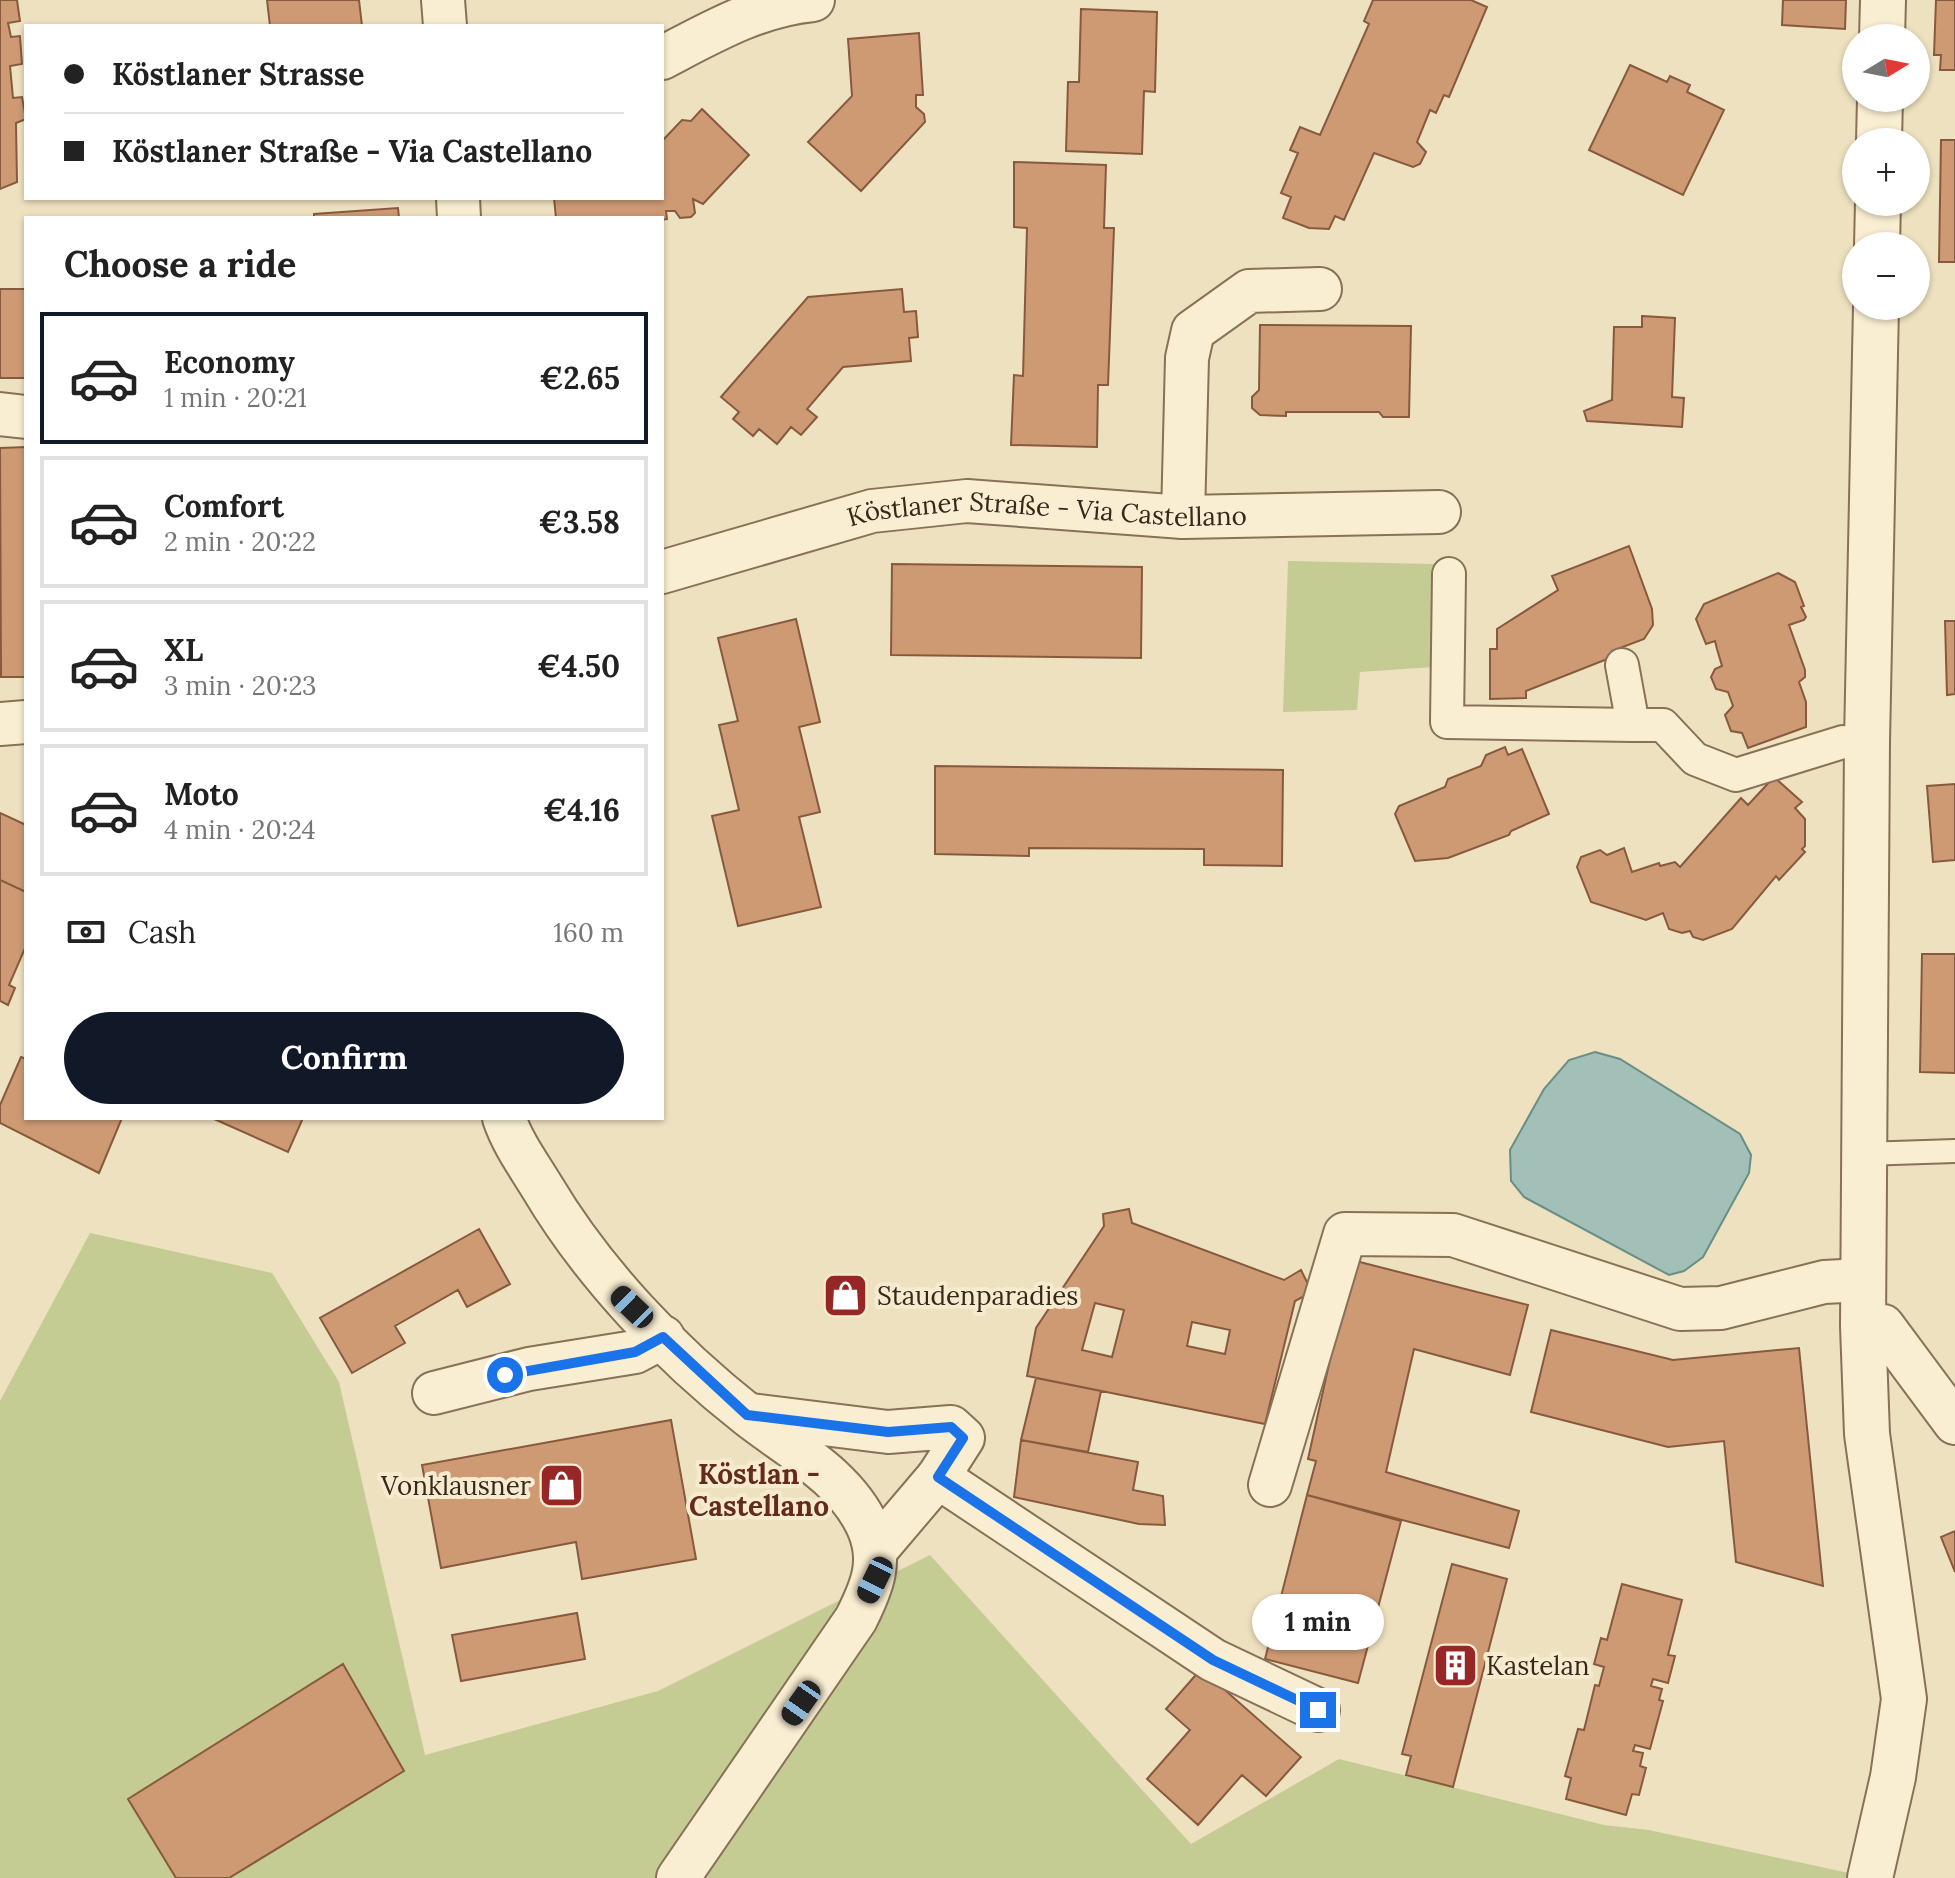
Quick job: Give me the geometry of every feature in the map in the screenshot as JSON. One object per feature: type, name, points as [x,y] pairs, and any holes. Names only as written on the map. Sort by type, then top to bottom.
[{"type":"street","points":[[443,0],[445,24]]},
{"type":"street","points":[[664,57],[737,19],[791,2],[813,0]]},
{"type":"street","points":[[1882,24],[1883,0]]},
{"type":"street","points":[[1183,517],[1187,358],[1193,331],[1249,291],[1320,289]]},
{"type":"street","points":[[1870,1878],[1893,1777],[1904,1699],[1867,1434],[1863,1326],[1876,320]]},
{"type":"street","points":[[0,414],[24,417]]},
{"type":"street","name":"Köstlaner Straße - Via Castellano","points":[[664,571],[872,511],[967,501],[1183,517],[1439,512]]},
{"type":"street","points":[[1449,574],[1447,722],[1663,725],[1695,759],[1736,775],[1843,742]]},
{"type":"street","points":[[1622,665],[1633,725]]},
{"type":"street","points":[[0,724],[24,722]]},
{"type":"street","points":[[505,1120],[511,1139],[560,1219],[616,1292],[747,1415],[817,1466],[848,1495],[867,1526],[876,1550],[875,1580],[856,1619],[678,1878]]},
{"type":"street","points":[[1270,1485],[1345,1234],[1453,1235],[1680,1309],[1721,1308],[1824,1282],[1863,1280]]},
{"type":"street","points":[[1863,1326],[1883,1326],[1955,1423]]},
{"type":"street","points":[[434,1393],[529,1369],[635,1352],[663,1337]]},
{"type":"street","points":[[747,1415],[888,1432],[951,1427],[963,1438],[938,1477],[876,1550]]},
{"type":"street","points":[[938,1477],[1213,1660],[1318,1710]]},
{"type":"lane","points":[[1863,1154],[1955,1151]]},
{"type":"green space","points":[[1288,561],[1434,564],[1433,667],[1360,672],[1357,710],[1283,712]]},
{"type":"green space","points":[[90,1233],[272,1273],[339,1382],[425,1755],[658,1691],[930,1555],[1191,1844],[1339,1759],[1604,1825],[1649,1830],[1849,1873],[1848,1878],[229,1878],[403,1771],[342,1664],[128,1799],[176,1878],[0,1878],[0,1401]]},
{"type":"water","points":[[1595,1052],[1620,1059],[1740,1134],[1751,1155],[1749,1173],[1703,1257],[1684,1271],[1669,1275],[1524,1197],[1511,1181],[1510,1150],[1544,1089],[1569,1060]]},
{"type":"building","points":[[0,0],[17,0],[20,21],[8,23],[11,37],[20,36],[22,64],[10,66],[13,98],[22,97],[24,120],[16,123],[17,182],[0,189]]},
{"type":"building","points":[[267,0],[359,0],[362,24],[270,24]]},
{"type":"building","points":[[1373,0],[1471,0],[1487,7],[1449,97],[1444,95],[1436,113],[1430,110],[1417,142],[1426,152],[1420,164],[1413,167],[1374,153],[1344,220],[1335,216],[1329,229],[1309,228],[1283,218],[1291,197],[1281,193],[1298,153],[1290,150],[1300,127],[1320,135],[1369,24],[1364,21]]},
{"type":"building","points":[[1783,0],[1846,0],[1845,24],[1842,24],[1842,29],[1782,25]]},
{"type":"building","points":[[1936,0],[1955,0],[1955,70],[1940,70],[1941,55],[1934,55]]},
{"type":"building","points":[[1081,9],[1157,12],[1155,92],[1144,91],[1142,154],[1066,151],[1068,82],[1079,82]]},
{"type":"building","points":[[919,33],[923,95],[916,95],[916,107],[924,114],[925,122],[861,191],[808,142],[852,96],[848,39]]},
{"type":"building","points":[[1630,65],[1667,82],[1670,76],[1690,85],[1687,92],[1724,110],[1683,195],[1589,150]]},
{"type":"building","points":[[702,109],[749,155],[703,204],[693,199],[695,213],[691,217],[680,218],[675,211],[666,211],[667,219],[664,220],[664,216],[556,216],[554,200],[664,200],[664,139],[682,120],[691,121]]},
{"type":"building","points":[[1941,140],[1955,140],[1955,262],[1939,262]]},
{"type":"building","points":[[1014,162],[1106,165],[1104,228],[1114,228],[1108,385],[1098,385],[1097,447],[1011,445],[1014,375],[1023,376],[1027,228],[1014,227]]},
{"type":"building","points":[[398,208],[399,216],[314,216]]},
{"type":"building","points":[[0,289],[24,289],[24,378],[0,378]]},
{"type":"building","points":[[902,289],[904,312],[916,311],[918,337],[909,338],[911,361],[843,367],[807,409],[817,417],[801,435],[791,427],[777,444],[759,429],[753,436],[733,419],[739,412],[721,397],[808,297]]},
{"type":"building","points":[[1642,316],[1675,318],[1672,397],[1684,398],[1682,427],[1587,421],[1584,411],[1612,400],[1614,327],[1642,327]]},
{"type":"building","points":[[1260,325],[1411,326],[1409,417],[1383,417],[1379,412],[1260,415],[1252,408],[1252,397],[1259,390]]},
{"type":"building","points":[[24,447],[24,677],[1,677],[0,448]]},
{"type":"building","points":[[1629,546],[1652,609],[1653,625],[1644,639],[1612,651],[1615,656],[1526,691],[1526,698],[1490,699],[1490,649],[1497,649],[1497,629],[1558,590],[1552,576]]},
{"type":"building","points":[[892,564],[1142,567],[1141,658],[891,655]]},
{"type":"building","points":[[1778,573],[1795,582],[1806,617],[1789,625],[1805,670],[1805,677],[1799,682],[1806,702],[1806,727],[1748,748],[1742,733],[1731,731],[1725,715],[1733,706],[1728,692],[1716,689],[1711,677],[1715,669],[1722,666],[1715,641],[1706,644],[1696,619],[1704,604]]},
{"type":"building","points":[[796,619],[820,722],[799,727],[820,812],[799,817],[821,907],[738,926],[712,816],[739,810],[719,725],[738,721],[718,638]]},
{"type":"building","points":[[1945,621],[1955,621],[1955,694],[1947,695]]},
{"type":"building","points":[[1505,747],[1508,755],[1522,749],[1549,814],[1511,831],[1509,835],[1448,858],[1415,861],[1395,814],[1399,806],[1445,787],[1448,779],[1481,766],[1486,755]]},
{"type":"building","points":[[935,766],[1283,770],[1282,866],[1204,865],[1204,849],[1029,848],[1029,856],[935,854]]},
{"type":"building","points":[[1774,777],[1802,802],[1795,808],[1805,819],[1805,846],[1802,849],[1805,852],[1779,880],[1776,876],[1732,929],[1703,940],[1693,937],[1690,931],[1682,933],[1669,929],[1663,913],[1646,920],[1591,902],[1577,867],[1581,857],[1600,850],[1607,855],[1624,848],[1632,872],[1659,863],[1660,866],[1675,862],[1680,867],[1741,798],[1748,805]]},
{"type":"building","points":[[1955,784],[1955,860],[1933,862],[1927,786]]},
{"type":"building","points":[[0,813],[24,824],[24,891],[0,880]]},
{"type":"building","points":[[0,880],[24,891],[24,951],[9,985],[15,988],[8,1005],[0,1001]]},
{"type":"building","points":[[1922,954],[1955,954],[1955,1073],[1920,1072]]},
{"type":"building","points":[[21,1057],[24,1058],[24,1120],[121,1120],[99,1173],[0,1123],[0,1105]]},
{"type":"building","points":[[216,1120],[302,1120],[288,1152]]},
{"type":"building","points":[[1129,1209],[1132,1223],[1284,1280],[1301,1270],[1312,1292],[1295,1301],[1265,1424],[1027,1376],[1036,1328],[1104,1226],[1103,1214]],"holes":[[[1095,1303],[1124,1310],[1112,1357],[1082,1350]],[[1192,1322],[1230,1330],[1225,1354],[1187,1346]]]},
{"type":"building","points":[[479,1229],[510,1284],[467,1307],[458,1290],[395,1326],[405,1343],[352,1373],[320,1318]]},
{"type":"building","points":[[1352,1260],[1528,1305],[1510,1375],[1414,1349],[1386,1472],[1519,1511],[1509,1548],[1307,1495],[1316,1461],[1308,1459]]},
{"type":"building","points":[[1551,1330],[1673,1360],[1799,1348],[1823,1586],[1736,1562],[1724,1441],[1668,1447],[1531,1412]]},
{"type":"building","points":[[1036,1378],[1101,1391],[1088,1452],[1021,1440]]},
{"type":"building","points":[[671,1420],[696,1559],[582,1579],[576,1542],[441,1568],[422,1465]]},
{"type":"building","points":[[1021,1440],[1138,1462],[1133,1490],[1163,1496],[1165,1525],[1139,1524],[1014,1497]]},
{"type":"building","points":[[1307,1495],[1401,1521],[1358,1683],[1265,1659]]},
{"type":"building","points":[[1955,1531],[1955,1572],[1941,1537]]},
{"type":"building","name":"Kastelan","points":[[1452,1564],[1507,1579],[1453,1787],[1406,1775],[1411,1756],[1402,1754]]},
{"type":"building","points":[[1622,1584],[1682,1600],[1668,1655],[1675,1656],[1668,1683],[1653,1679],[1651,1686],[1662,1689],[1659,1700],[1663,1701],[1650,1749],[1635,1745],[1633,1751],[1643,1753],[1640,1766],[1646,1768],[1639,1795],[1632,1794],[1626,1815],[1566,1799],[1571,1778],[1565,1776],[1578,1729],[1584,1730],[1595,1685],[1599,1686],[1604,1667],[1594,1664],[1601,1638],[1607,1640]]},
{"type":"building","points":[[577,1613],[585,1659],[461,1681],[452,1635]]},
{"type":"building","points":[[343,1664],[404,1771],[229,1878],[176,1878],[128,1799]]},
{"type":"building","points":[[1201,1669],[1301,1757],[1266,1796],[1242,1775],[1198,1825],[1147,1779],[1190,1730],[1166,1709]]},
{"type":"place","name":"Staudenparadies","points":[[846,1296]]},
{"type":"place","name":"Vonklausner","points":[[562,1486]]},
{"type":"place","name":"Kastelan","points":[[1455,1666]]},
{"type":"district","name":"Köstlan - Castellano","points":[[759,1490]]},
{"type":"route","points":[[505,1375],[635,1352],[663,1337],[747,1415],[888,1432],[951,1427],[963,1438],[938,1477],[1213,1660],[1318,1710]]}]
